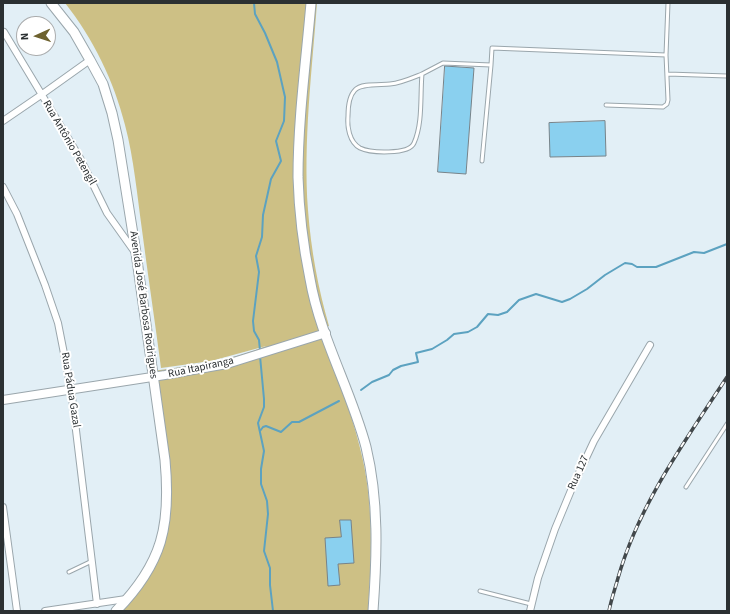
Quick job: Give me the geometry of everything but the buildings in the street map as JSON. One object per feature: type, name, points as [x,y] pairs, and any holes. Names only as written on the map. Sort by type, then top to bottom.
[{"type":"main road","name":"Avenida José Barbosa Rodrigues","points":[[51,3],[74,32],[90,60],[103,84],[112,113],[118,140],[136,253],[167,482],[165,525],[160,544],[141,583],[116,611]]},
{"type":"main road","points":[[311,3],[299,140],[298,184],[300,214],[310,280],[316,308],[357,418],[373,480],[377,539],[373,611]]},
{"type":"street","name":"Rua Antônio Petengil","points":[[4,32],[80,158],[108,213],[136,253]]},
{"type":"street","points":[[3,121],[90,60]]},
{"type":"street","name":"Rua Pádua Gazal","points":[[3,187],[17,214],[58,323],[71,389],[98,604]]},
{"type":"street","name":"Rua Itapiranga","points":[[3,400],[227,364],[326,333]]},
{"type":"street","name":"Rua 127","points":[[530,611],[538,578],[555,529],[591,448],[650,345]]},
{"type":"street","points":[[3,507],[17,611]]},
{"type":"street","points":[[45,611],[129,598]]},
{"type":"lane","points":[[606,105],[663,106],[667,104],[668,74],[666,55],[668,3]]},
{"type":"lane","points":[[482,161],[492,64],[492,48],[666,55]]},
{"type":"lane","points":[[422,74],[420,118],[414,145],[399,152],[359,148],[351,138],[348,123],[348,112],[350,100],[355,90],[361,86],[397,83],[422,74],[443,63],[492,64]]},
{"type":"lane","points":[[668,74],[727,76]]},
{"type":"lane","points":[[686,487],[727,424]]},
{"type":"lane","points":[[69,572],[92,560]]},
{"type":"lane","points":[[480,591],[532,604]]},
{"type":"shaded area","points":[[65,3],[317,3],[307,133],[308,210],[316,269],[329,326],[320,329],[352,418],[365,468],[368,488],[371,549],[368,611],[111,611],[129,594],[153,560],[168,507],[153,371],[196,365],[238,356],[266,346],[211,361],[161,368],[135,177],[125,125],[109,76],[85,31]]},
{"type":"waterway","points":[[254,3],[255,14],[277,62],[285,97],[284,121],[276,141],[281,161],[271,179],[263,215],[262,237],[256,256],[259,272],[253,321],[254,331],[259,340],[260,351]]},
{"type":"waterway","points":[[361,390],[372,382],[389,375],[393,370],[401,366],[418,362],[416,353],[432,349],[454,334],[468,332],[477,327],[488,314],[498,315],[507,312],[519,300],[536,294],[562,302],[587,289],[605,275],[625,263],[632,264],[637,267],[656,267],[694,252],[704,253],[727,244]]},
{"type":"waterway","points":[[260,356],[264,399],[264,407],[258,423],[264,451],[261,469],[261,484],[267,501],[268,514],[264,551],[270,568],[273,611]]},
{"type":"waterway","points":[[260,431],[266,426],[281,432],[292,422],[299,422],[339,401]]},
{"type":"railway","points":[[609,611],[618,578],[638,524],[680,449],[727,377]]}]
